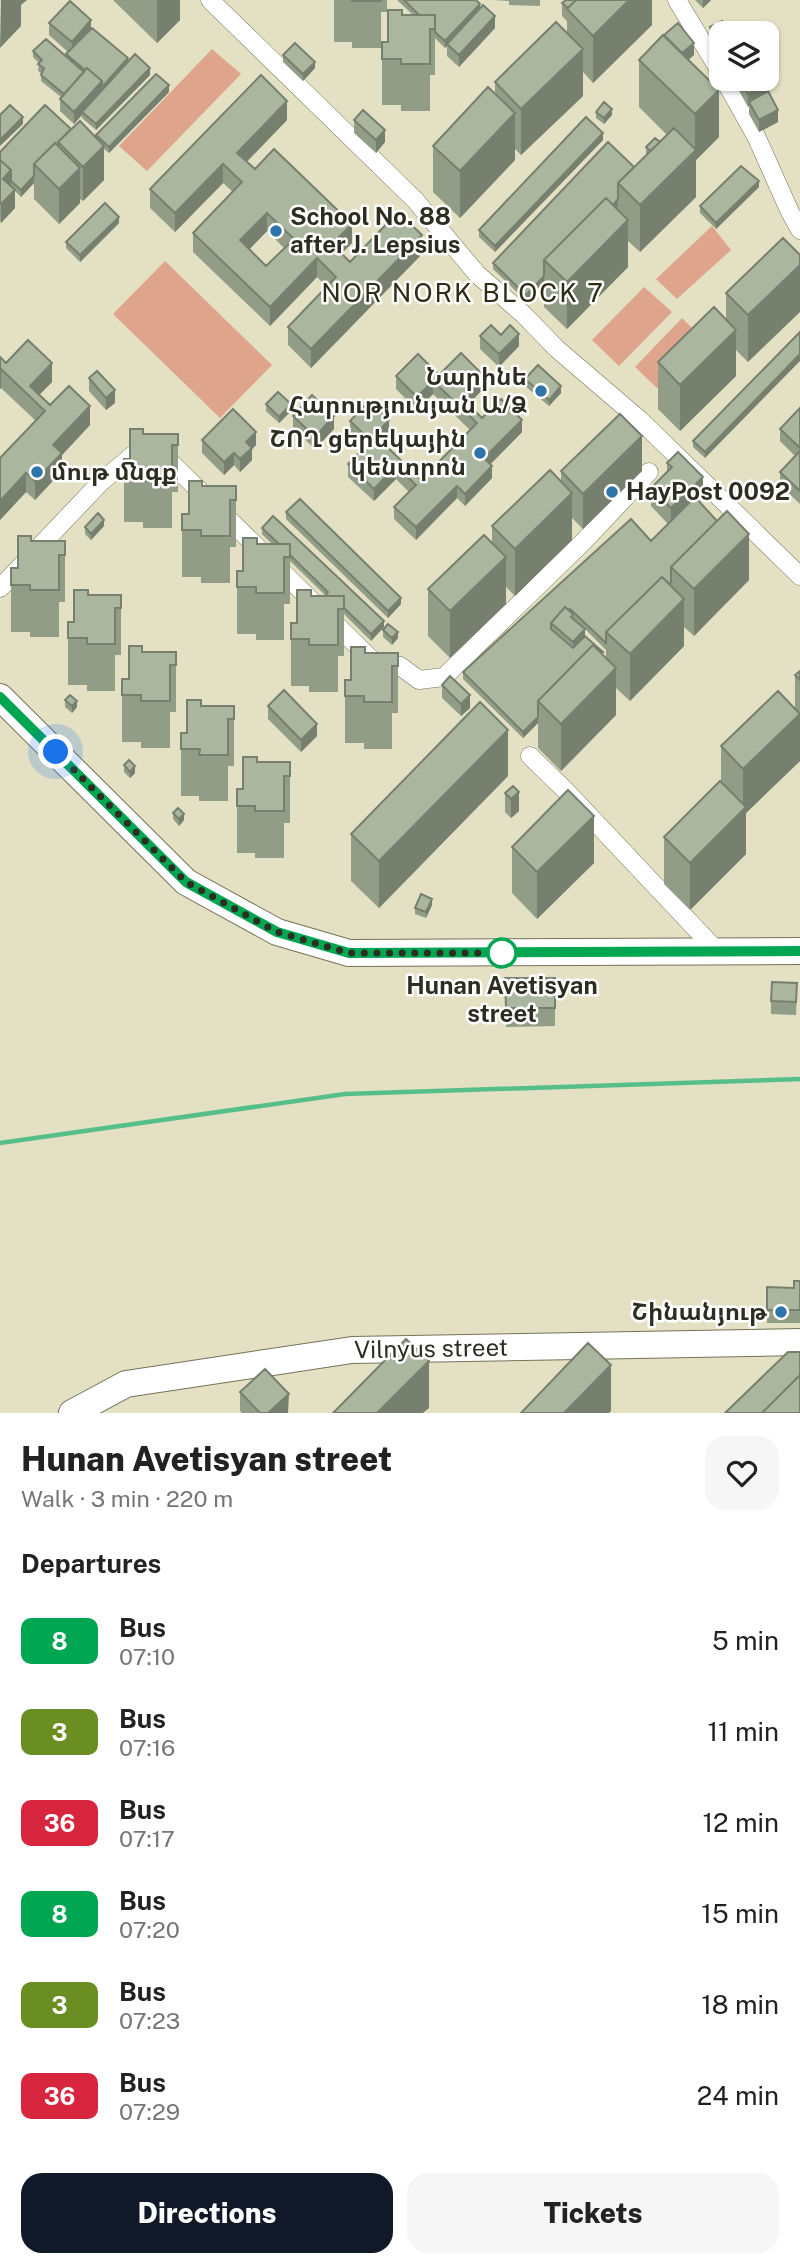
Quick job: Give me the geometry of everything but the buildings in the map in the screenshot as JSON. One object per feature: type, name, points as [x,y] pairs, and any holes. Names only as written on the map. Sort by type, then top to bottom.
[{"type":"main road","points":[[0,697],[186,882],[277,932],[349,953],[800,951]]},
{"type":"main road","name":"Vilnyus street","points":[[72,1413],[127,1384],[352,1350],[800,1342]]},
{"type":"street","points":[[210,0],[415,200],[477,274],[523,314],[557,349],[640,420],[800,576]]},
{"type":"street","points":[[677,0],[709,53]]},
{"type":"street","points":[[731,91],[756,136],[800,230]]},
{"type":"street","points":[[0,588],[101,482],[139,450],[158,450],[374,662],[400,666],[419,680],[444,677],[584,541],[649,472]]},
{"type":"street","points":[[530,756],[716,950]]},
{"type":"shaded area","points":[[212,49],[241,74],[147,171],[119,146]]},
{"type":"shaded area","points":[[712,226],[731,250],[677,299],[656,279]]},
{"type":"shaded area","points":[[165,261],[272,365],[220,418],[113,314]]},
{"type":"shaded area","points":[[644,287],[672,312],[619,366],[592,340]]},
{"type":"shaded area","points":[[682,318],[704,340],[657,388],[635,367]]},
{"type":"waterway","points":[[0,1143],[345,1094],[800,1079]]},
{"type":"bus line","name":"8","points":[[0,697],[186,882],[277,932],[349,953],[800,951]]},
{"type":"place","name":"School No. 88 after J. Lepsius","points":[[276,231]]},
{"type":"place","name":"Նարինե Հարությունյան Ա/Ձ","points":[[541,391]]},
{"type":"place","name":"ՇՈՂ ցերեկային կենտրոն","points":[[480,453]]},
{"type":"place","name":"մութ մնգք","points":[[37,472]]},
{"type":"place","name":"HayPost 0092","points":[[612,492]]},
{"type":"place","name":"Hunan Avetisyan street","points":[[502,953]]},
{"type":"place","name":"Շինանյութ","points":[[781,1312]]},
{"type":"district","name":"NOR NORK BLOCK 7","points":[[463,293]]},
{"type":"route","points":[[56,752],[186,882],[277,932],[349,953],[502,953]]}]
